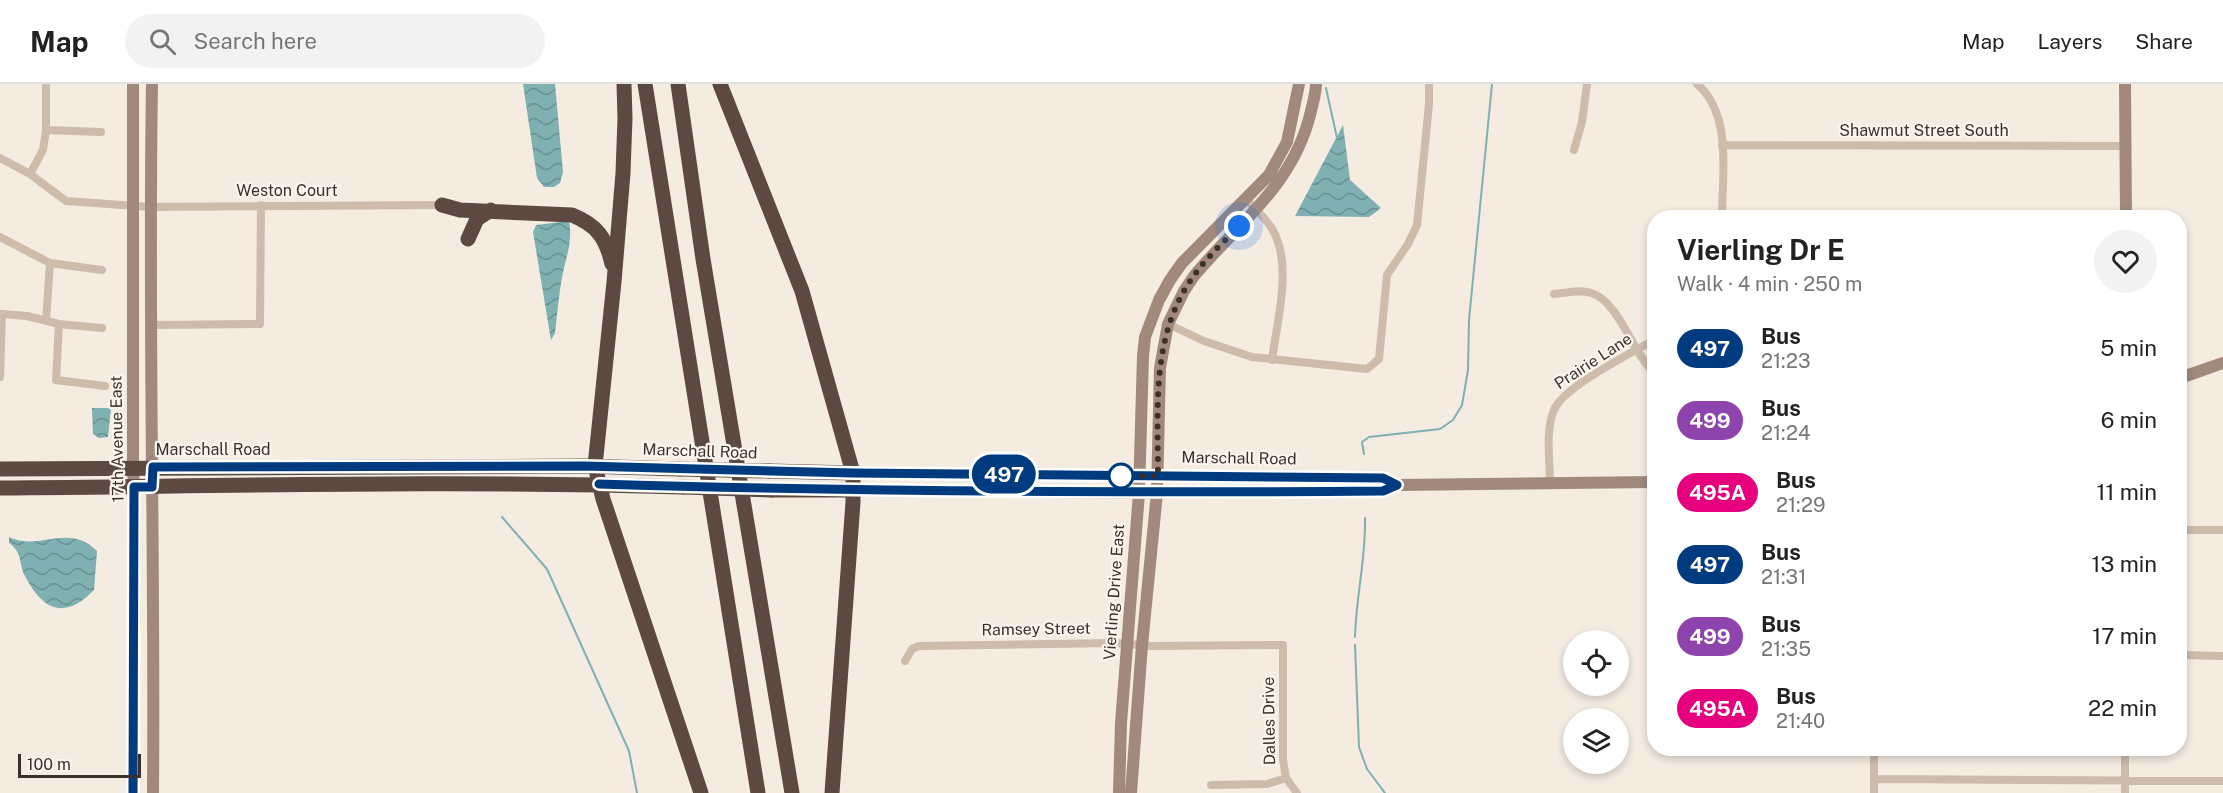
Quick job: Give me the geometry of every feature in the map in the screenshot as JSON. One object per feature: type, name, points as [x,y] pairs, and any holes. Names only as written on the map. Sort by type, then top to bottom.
[{"type":"highway","points":[[624,84],[626,118],[614,282],[595,466],[603,499],[701,793]]},
{"type":"highway","points":[[645,84],[758,793]]},
{"type":"highway","points":[[678,84],[705,270],[792,793]]},
{"type":"highway","points":[[720,84],[802,291],[853,473],[832,793]]},
{"type":"highway","points":[[442,205],[460,210],[572,215],[586,221],[596,229],[606,246],[614,282]]},
{"type":"highway","points":[[468,239],[477,219],[491,210]]},
{"type":"highway","name":"Marschall Road","points":[[0,469],[595,466],[853,473]]},
{"type":"highway","name":"Marschall Road","points":[[0,488],[599,484],[772,490],[853,490]]},
{"type":"street","points":[[30,174],[43,150],[46,130],[46,84]]},
{"type":"street","name":"17th Avenue East","points":[[133,84],[133,793]]},
{"type":"street","name":"17th Avenue East","points":[[152,84],[150,207],[153,793]]},
{"type":"street","name":"Vierling Drive East","points":[[1119,793],[1127,644],[1139,493],[1141,375],[1145,337],[1170,280],[1182,264],[1269,175],[1287,142],[1299,84]]},
{"type":"street","name":"Vierling Drive East","points":[[1131,793],[1142,645],[1157,493],[1160,368],[1168,324],[1194,276],[1273,191],[1290,166],[1306,133],[1316,84]]},
{"type":"street","points":[[1168,324],[1252,357],[1367,369],[1379,359],[1387,275],[1408,244],[1417,225],[1429,84]]},
{"type":"street","points":[[1574,150],[1582,122],[1587,84]]},
{"type":"street","points":[[2125,84],[2126,210]]},
{"type":"street","points":[[1699,85],[1709,98],[1716,113],[1722,145],[1722,210]]},
{"type":"street","points":[[46,130],[101,132]]},
{"type":"street","name":"Shawmut Street South","points":[[1722,145],[2125,146]]},
{"type":"street","name":"Weston Court","points":[[0,158],[30,174],[66,201],[150,207],[442,205]]},
{"type":"street","points":[[1246,199],[1271,228],[1282,258],[1282,281],[1272,360]]},
{"type":"street","points":[[151,325],[260,324],[261,205]]},
{"type":"street","points":[[0,237],[50,263],[102,270]]},
{"type":"street","points":[[45,321],[50,263]]},
{"type":"street","points":[[1554,294],[1580,291],[1598,296],[1612,311],[1647,366]]},
{"type":"street","points":[[0,377],[1,314],[27,316],[59,324],[102,328]]},
{"type":"street","points":[[1151,320],[1156,327],[1160,368]]},
{"type":"street","points":[[59,324],[56,380],[105,386]]},
{"type":"street","name":"Prairie Lane","points":[[1551,483],[1551,421],[1558,402],[1571,390],[1647,344]]},
{"type":"street","points":[[2187,376],[2223,363]]},
{"type":"street","name":"Marschall Road","points":[[853,473],[1383,478],[1397,485]]},
{"type":"street","name":"Marschall Road","points":[[853,490],[1139,493],[1383,491],[1397,485],[1647,482]]},
{"type":"street","points":[[2187,530],[2223,530]]},
{"type":"street","name":"Ramsey Street","points":[[905,661],[912,650],[919,646],[1283,645]]},
{"type":"street","name":"Dalles Drive","points":[[1283,645],[1283,760],[1286,778],[1297,793]]},
{"type":"street","points":[[2187,655],[2223,656]]},
{"type":"street","points":[[133,754],[145,763],[146,793]]},
{"type":"street","points":[[1874,756],[1874,793]]},
{"type":"street","points":[[2125,756],[2125,793]]},
{"type":"street","points":[[1211,785],[1267,784],[1286,778]]},
{"type":"street","points":[[1874,779],[2223,781]]},
{"type":"water","points":[[523,84],[555,84],[563,172],[560,183],[554,187],[544,187],[537,178]]},
{"type":"water","points":[[1343,125],[1350,180],[1381,208],[1369,217],[1295,216]]},
{"type":"water","points":[[569,221],[570,242],[562,277],[555,333],[551,340],[533,232],[536,225]]},
{"type":"water","points":[[92,408],[111,408],[108,437],[99,438],[93,434]]},
{"type":"water","points":[[9,537],[20,541],[64,538],[86,543],[97,551],[94,590],[74,605],[64,608],[47,604],[39,597],[25,576],[18,554],[9,543]]},
{"type":"waterway","points":[[1364,454],[1362,442],[1369,437],[1440,429],[1453,420],[1462,405],[1468,370],[1469,320],[1492,84]]},
{"type":"waterway","points":[[1326,88],[1337,138]]},
{"type":"waterway","points":[[502,517],[547,569],[629,751],[637,793]]},
{"type":"waterway","points":[[1355,637],[1365,518]]},
{"type":"waterway","points":[[1355,645],[1359,747],[1367,769],[1385,793]]},
{"type":"bus line","name":"497","points":[[133,793],[134,487],[152,487],[153,467],[595,466],[853,473],[1383,478],[1397,485],[1383,491],[1120,493],[772,490],[599,484]]},
{"type":"route","points":[[1121,476],[1158,476],[1160,368],[1168,324],[1194,276],[1239,226]]}]
